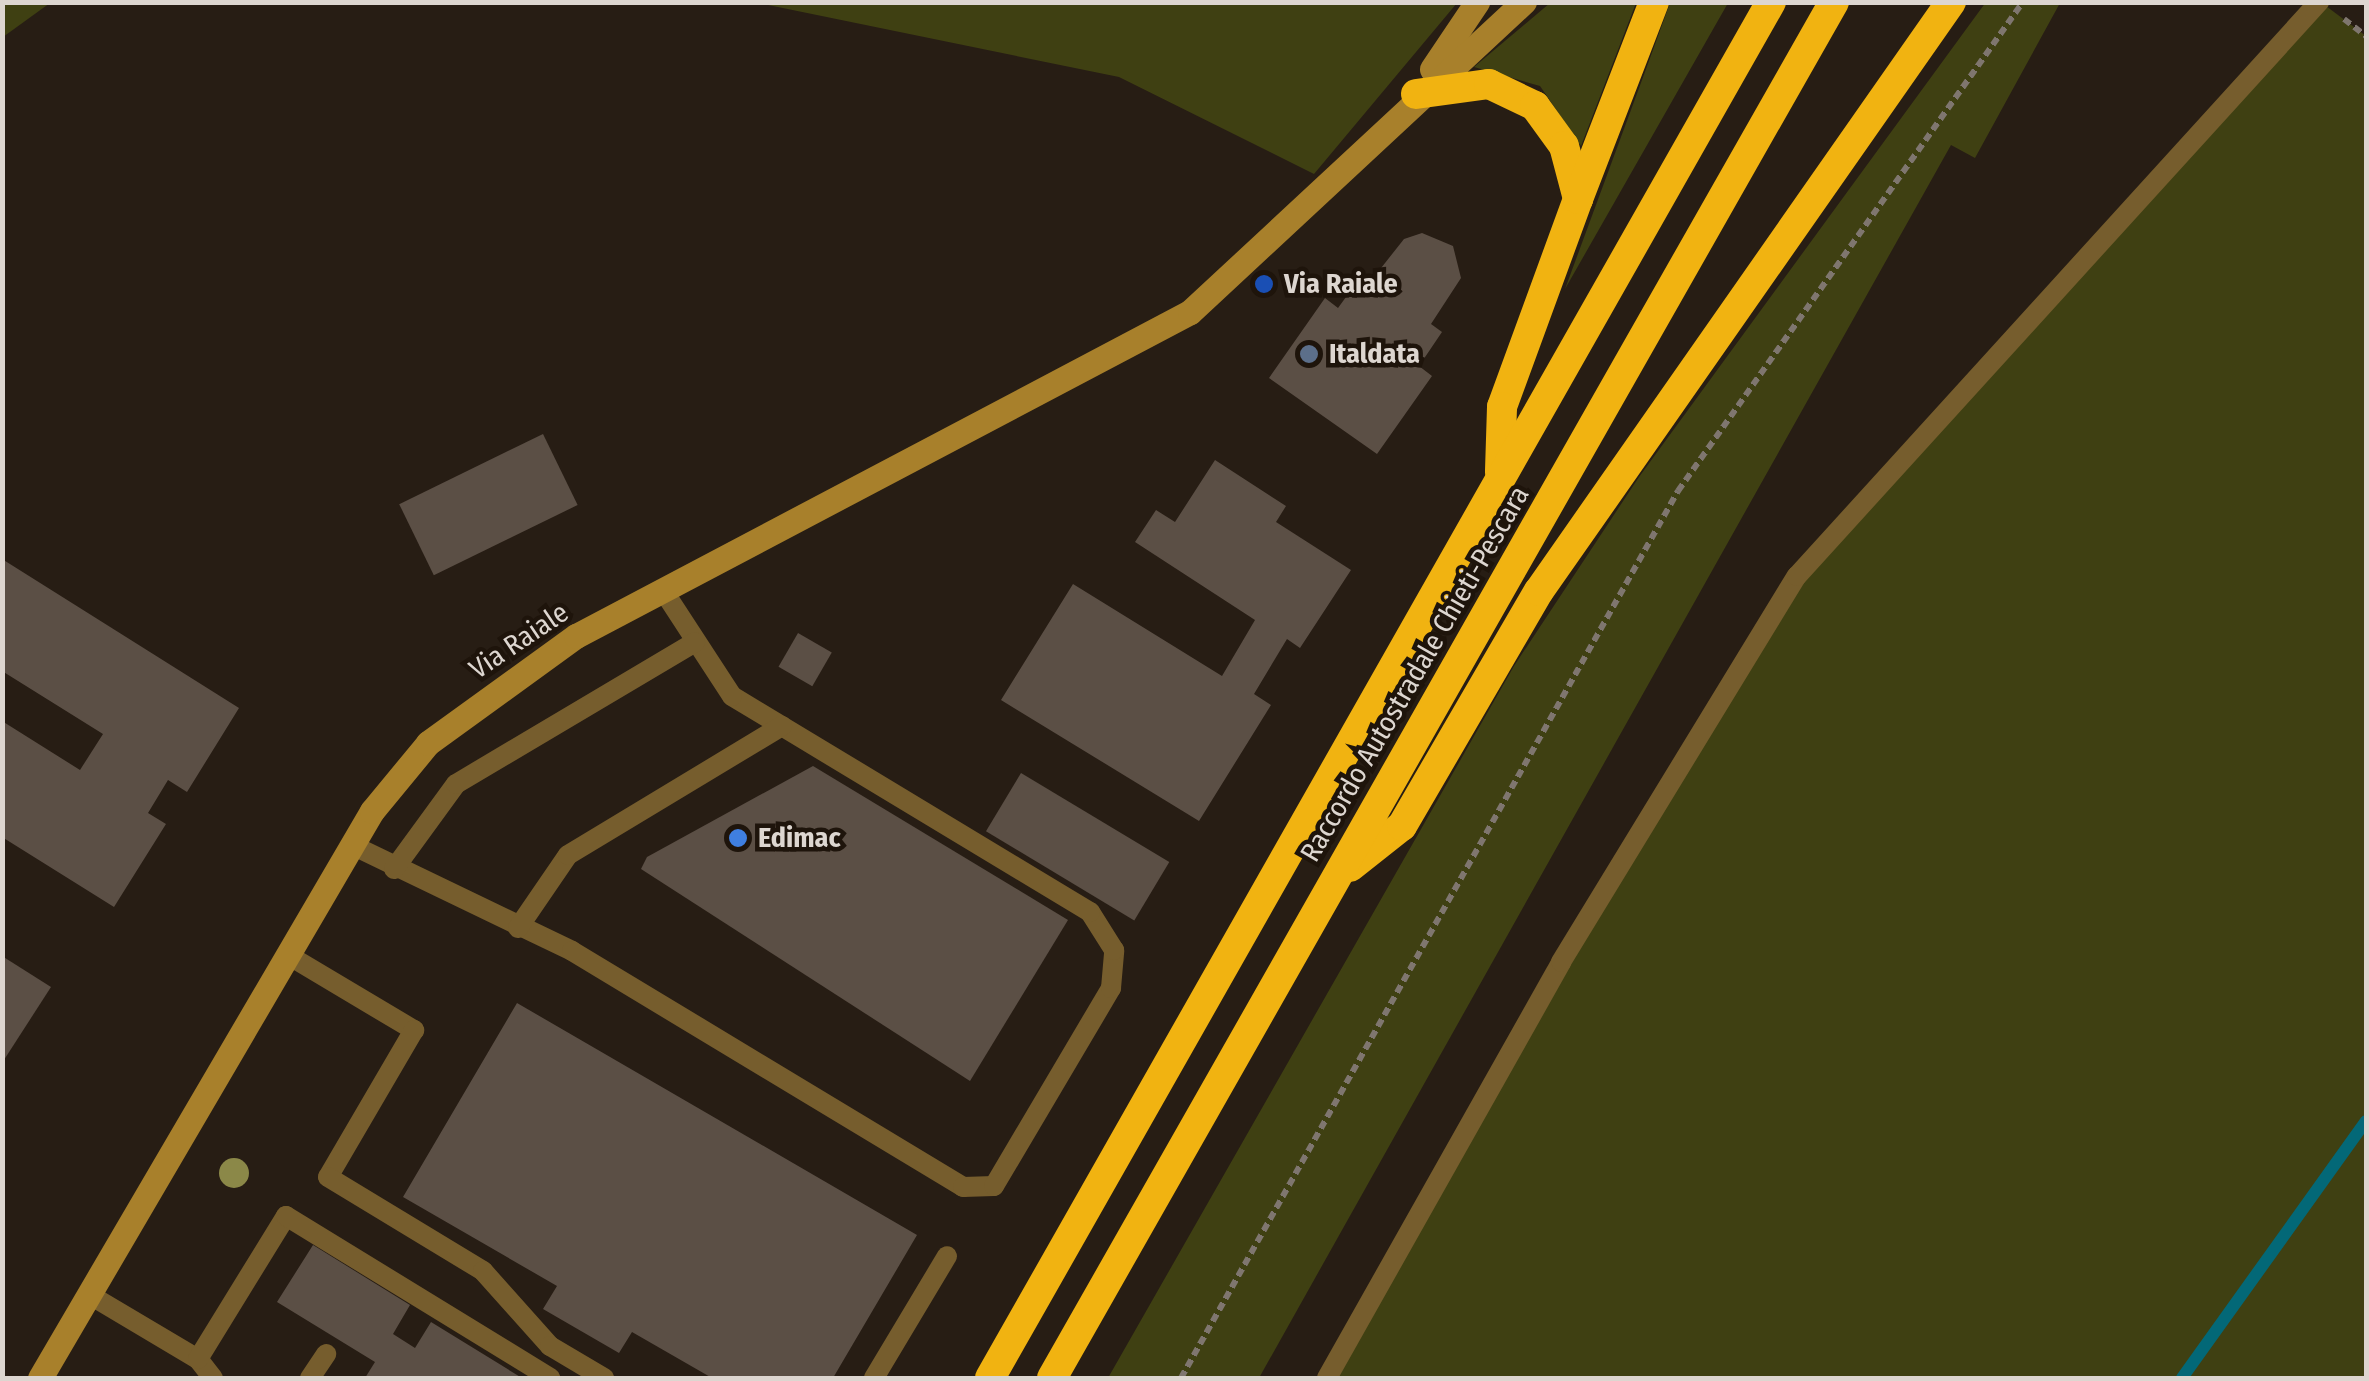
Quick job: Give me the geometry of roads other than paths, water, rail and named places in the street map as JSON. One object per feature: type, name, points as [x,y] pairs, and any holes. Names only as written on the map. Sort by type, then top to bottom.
[{"type":"highway","points":[[1499,480],[1502,407],[1654,2]]},
{"type":"highway","name":"Raccordo Autostradale Chieti-Pescara","points":[[990,1378],[1771,2]]},
{"type":"highway","name":"Raccordo Autostradale Chieti-Pescara","points":[[1052,1378],[1834,2]]},
{"type":"highway","points":[[1336,878],[1402,826],[1560,559],[1951,2]]},
{"type":"highway","points":[[1416,94],[1464,83],[1514,92],[1552,122],[1578,199]]},
{"type":"street","name":"Via Raiale","points":[[1416,94],[1476,2]]},
{"type":"street","name":"Via Raiale","points":[[40,1378],[352,845],[428,743],[576,636],[1164,330],[1257,255],[1416,94],[1524,2]]},
{"type":"lane","points":[[1327,1378],[1561,962],[1797,576],[2319,2]]},
{"type":"lane","points":[[352,845],[394,869],[572,951],[963,1187],[994,1186],[1111,988],[1114,950],[1090,912],[732,696],[663,590]]},
{"type":"lane","points":[[394,869],[456,784],[695,642]]},
{"type":"lane","points":[[518,928],[568,855],[782,726]]},
{"type":"lane","points":[[288,955],[414,1030],[328,1177],[483,1271],[550,1346],[604,1378]]},
{"type":"lane","points":[[198,1359],[286,1216],[550,1378]]},
{"type":"lane","points":[[874,1378],[946,1256]]},
{"type":"lane","points":[[90,1295],[198,1359],[213,1378]]},
{"type":"lane","points":[[310,1378],[326,1354]]},
{"type":"waterway","points":[[2182,1378],[2366,1121]]},
{"type":"place","name":"Via Raiale","points":[[1264,284]]},
{"type":"place","name":"Italdata","points":[[1309,354]]},
{"type":"place","name":"Edimac","points":[[738,838]]}]
